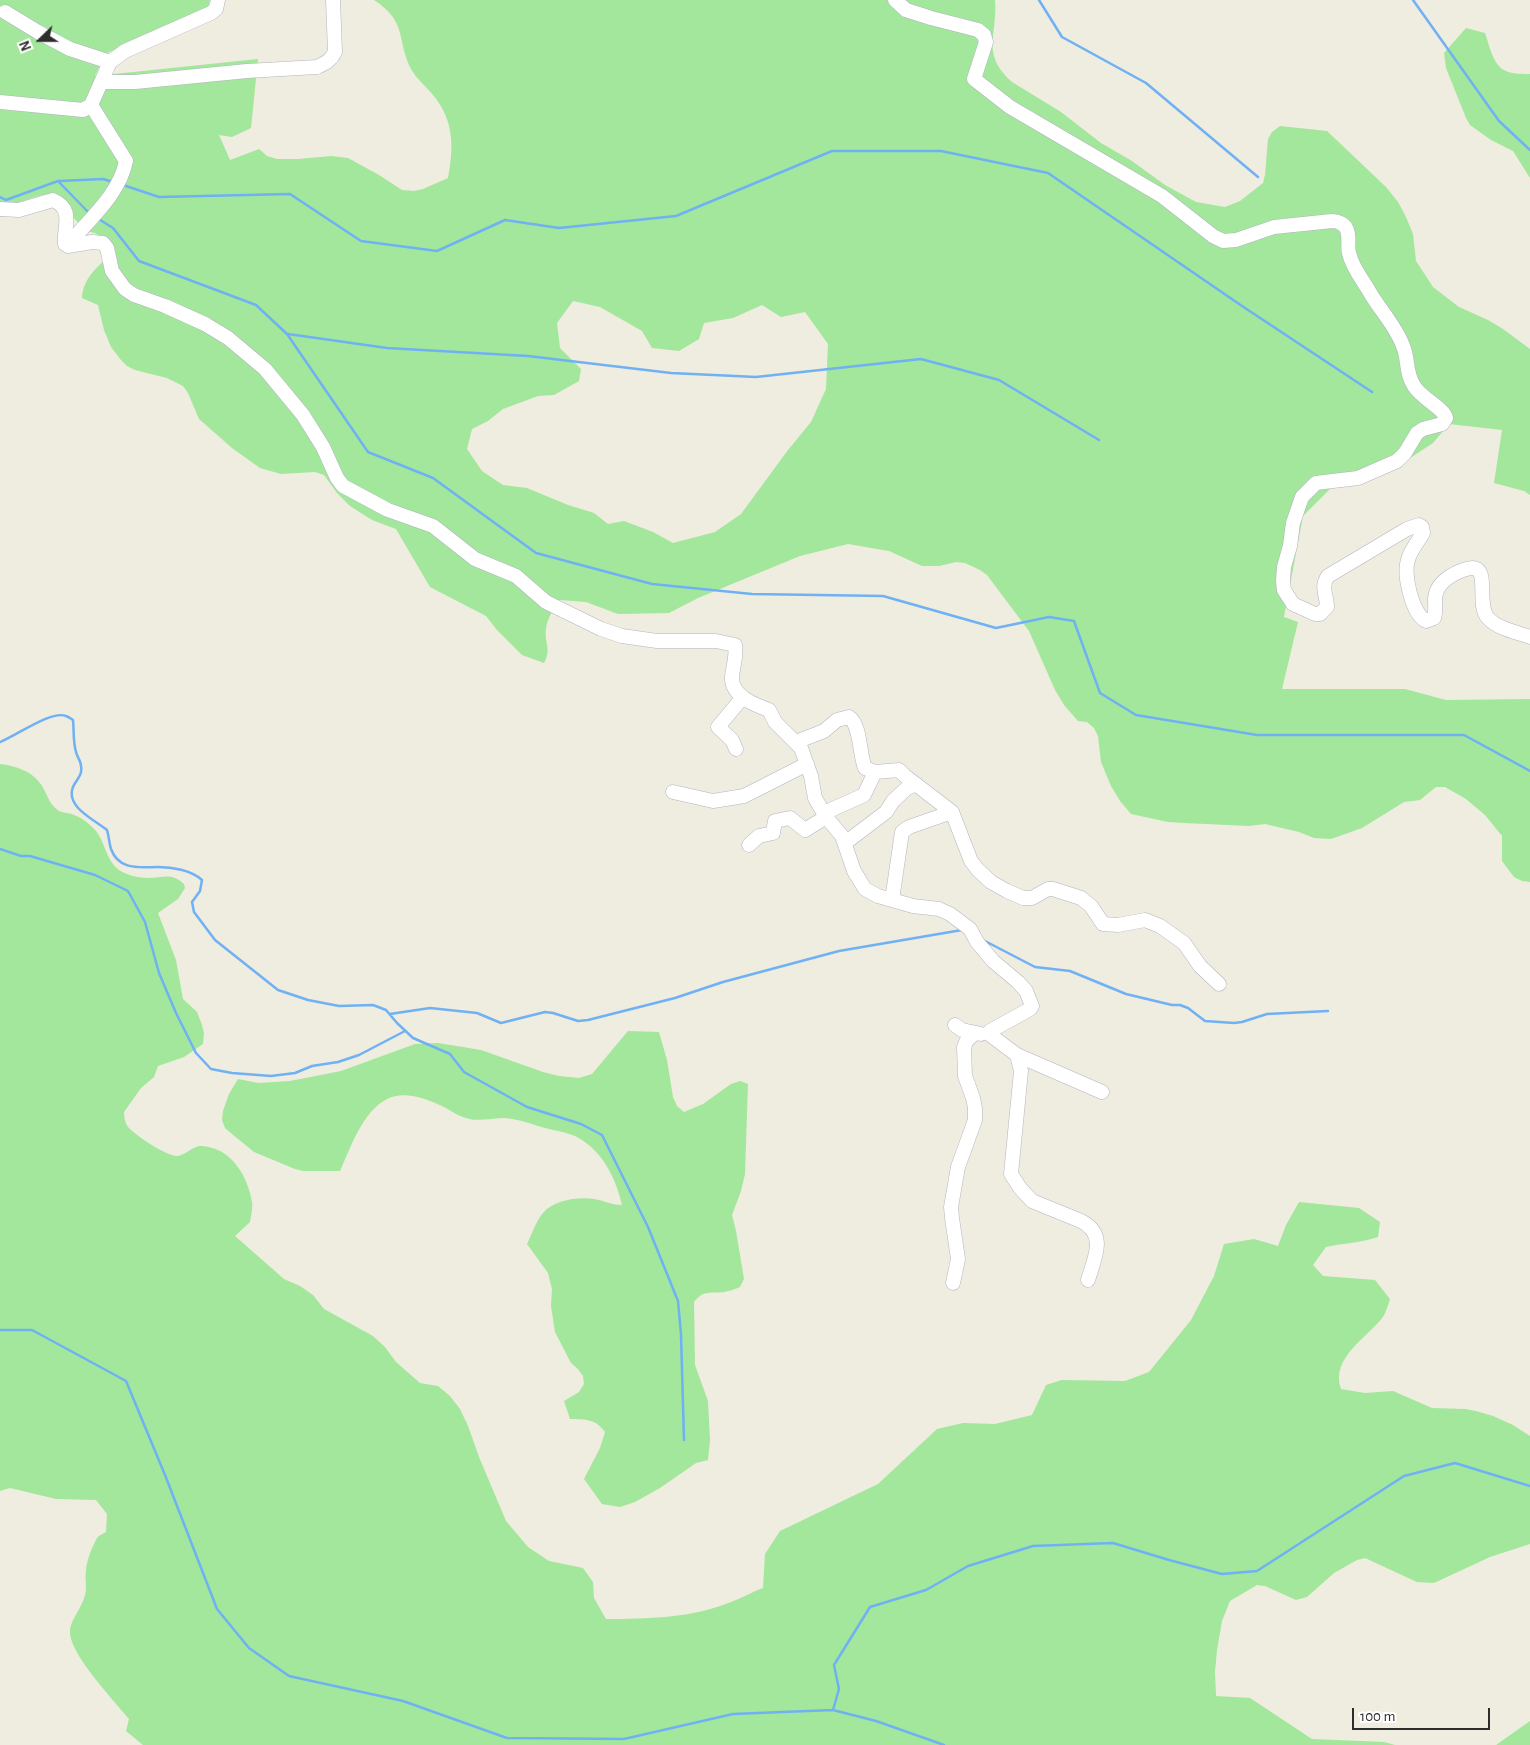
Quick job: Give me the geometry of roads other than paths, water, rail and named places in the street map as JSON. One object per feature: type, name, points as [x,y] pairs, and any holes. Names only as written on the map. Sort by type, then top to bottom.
[{"type":"street","points":[[0,102],[83,110],[91,105],[110,62],[125,51],[211,13],[216,9],[218,0]]},
{"type":"street","points":[[102,82],[135,82],[247,71],[317,67],[325,64],[332,58],[335,52],[333,0]]},
{"type":"street","points":[[895,0],[906,10],[978,30],[984,35],[986,42],[974,79],[1010,107],[1162,196],[1213,236],[1223,241],[1236,240],[1274,227],[1332,221],[1340,223],[1345,227],[1348,234],[1348,253],[1377,306],[1393,327],[1403,346],[1409,378],[1421,396],[1443,411],[1446,418],[1442,424],[1423,429],[1417,433],[1405,453],[1397,461],[1358,478],[1321,482],[1310,488],[1302,497],[1293,523],[1290,546],[1284,567],[1284,590],[1293,604],[1315,614],[1320,614],[1327,607],[1324,581],[1328,576],[1407,529],[1419,525],[1422,527],[1423,532],[1412,548],[1407,562],[1406,576],[1420,616],[1426,621],[1434,618],[1436,594],[1443,582],[1462,571],[1474,568],[1483,576],[1482,605],[1486,616],[1498,626],[1530,637]]},
{"type":"street","points":[[2,11],[70,49],[110,62]]},
{"type":"street","points":[[71,246],[73,239],[116,187],[124,174],[126,161],[91,105]]},
{"type":"street","points":[[0,209],[20,210],[53,200],[66,213],[64,242],[67,245],[92,242],[103,243],[107,248],[112,271],[125,289],[134,295],[166,306],[205,324],[228,338],[266,369],[303,415],[323,447],[337,478],[344,486],[388,510],[433,526],[475,559],[516,576],[546,602],[601,629],[622,636],[657,641],[716,641],[735,645],[736,652],[732,682],[736,690],[754,705],[768,710],[775,722],[801,748],[815,798],[846,843],[854,870],[865,889],[878,896],[913,906],[938,909],[950,914],[970,929],[977,942],[1000,967],[1018,982],[1032,1002],[1030,1009],[993,1028],[990,1034]]},
{"type":"street","points":[[736,749],[732,740],[718,726],[743,697]]},
{"type":"street","points":[[796,742],[824,731],[837,720],[849,717],[854,723],[865,768],[875,772],[899,770],[952,812],[972,861],[978,870],[991,882],[1007,892],[1023,898],[1032,898],[1048,889],[1081,898],[1091,906],[1103,924],[1118,925],[1145,920],[1160,926],[1184,943],[1200,966],[1220,984]]},
{"type":"street","points":[[673,792],[713,801],[744,796],[807,764]]},
{"type":"street","points":[[749,845],[759,836],[773,833],[774,821],[790,818],[805,830],[825,815],[864,795],[875,772]]},
{"type":"street","points":[[846,843],[886,812],[893,801],[907,788],[916,784]]},
{"type":"street","points":[[892,900],[902,832],[909,827],[952,812]]},
{"type":"street","points":[[955,1025],[974,1034],[990,1034],[1017,1055],[1102,1092]]},
{"type":"street","points":[[953,1283],[958,1258],[951,1207],[958,1167],[972,1132],[975,1114],[973,1098],[965,1076],[964,1047],[967,1040],[974,1034]]},
{"type":"street","points":[[1017,1055],[1021,1071],[1011,1174],[1032,1201],[1087,1224],[1094,1231],[1098,1239],[1088,1280]]},
{"type":"waterway","points":[[1039,0],[1062,37],[1146,83],[1258,177]]},
{"type":"waterway","points":[[1413,0],[1499,121],[1530,150]]},
{"type":"waterway","points":[[123,185],[159,197],[290,194],[361,241],[437,251],[505,220],[559,228],[676,216],[832,151],[941,151],[1048,173],[1242,306],[1372,392]]},
{"type":"waterway","points":[[59,181],[103,179],[113,182]]},
{"type":"waterway","points":[[0,197],[6,200],[58,181],[90,214]]},
{"type":"waterway","points":[[97,218],[113,228],[139,261],[256,305],[287,334],[368,452],[433,478],[536,553],[652,584],[752,594],[883,596],[996,628],[1049,617],[1074,621],[1100,693],[1136,715],[1257,735],[1464,735],[1530,771]]},
{"type":"waterway","points":[[288,334],[387,348],[528,356],[671,373],[756,377],[921,359],[999,380],[1099,440]]},
{"type":"waterway","points":[[0,742],[33,724],[52,717],[60,715],[73,720],[75,748],[81,769],[72,794],[73,801],[77,807],[107,830],[111,849],[119,861],[137,867],[175,868],[187,871],[202,880],[200,891],[192,902],[194,912],[215,940],[278,990],[308,1000],[339,1006],[373,1005],[386,1010],[413,1038],[450,1054],[464,1072],[527,1107],[581,1124],[602,1135],[648,1227],[678,1301],[681,1334],[684,1440]]},
{"type":"waterway","points":[[0,849],[95,875],[128,891],[145,922],[159,973],[176,1013],[196,1053],[211,1069],[232,1073],[271,1076],[295,1073],[312,1066],[338,1062],[359,1055],[405,1031]]},
{"type":"waterway","points":[[390,1014],[430,1008],[477,1013],[501,1023],[545,1012],[578,1021],[588,1020],[675,998],[723,982],[839,951],[962,930]]},
{"type":"waterway","points":[[983,940],[1035,967],[1070,971],[1126,994],[1172,1005],[1180,1005],[1188,1008],[1205,1021],[1234,1023],[1267,1014],[1328,1011]]},
{"type":"waterway","points":[[0,1330],[32,1330],[126,1381],[217,1609],[249,1648],[289,1676],[403,1701],[507,1738],[624,1739],[733,1714],[833,1710],[876,1721],[944,1745]]},
{"type":"waterway","points":[[833,1710],[839,1689],[834,1665],[870,1607],[926,1590],[968,1566],[1033,1546],[1113,1543],[1222,1574],[1257,1571],[1404,1476],[1455,1463],[1530,1486]]}]
